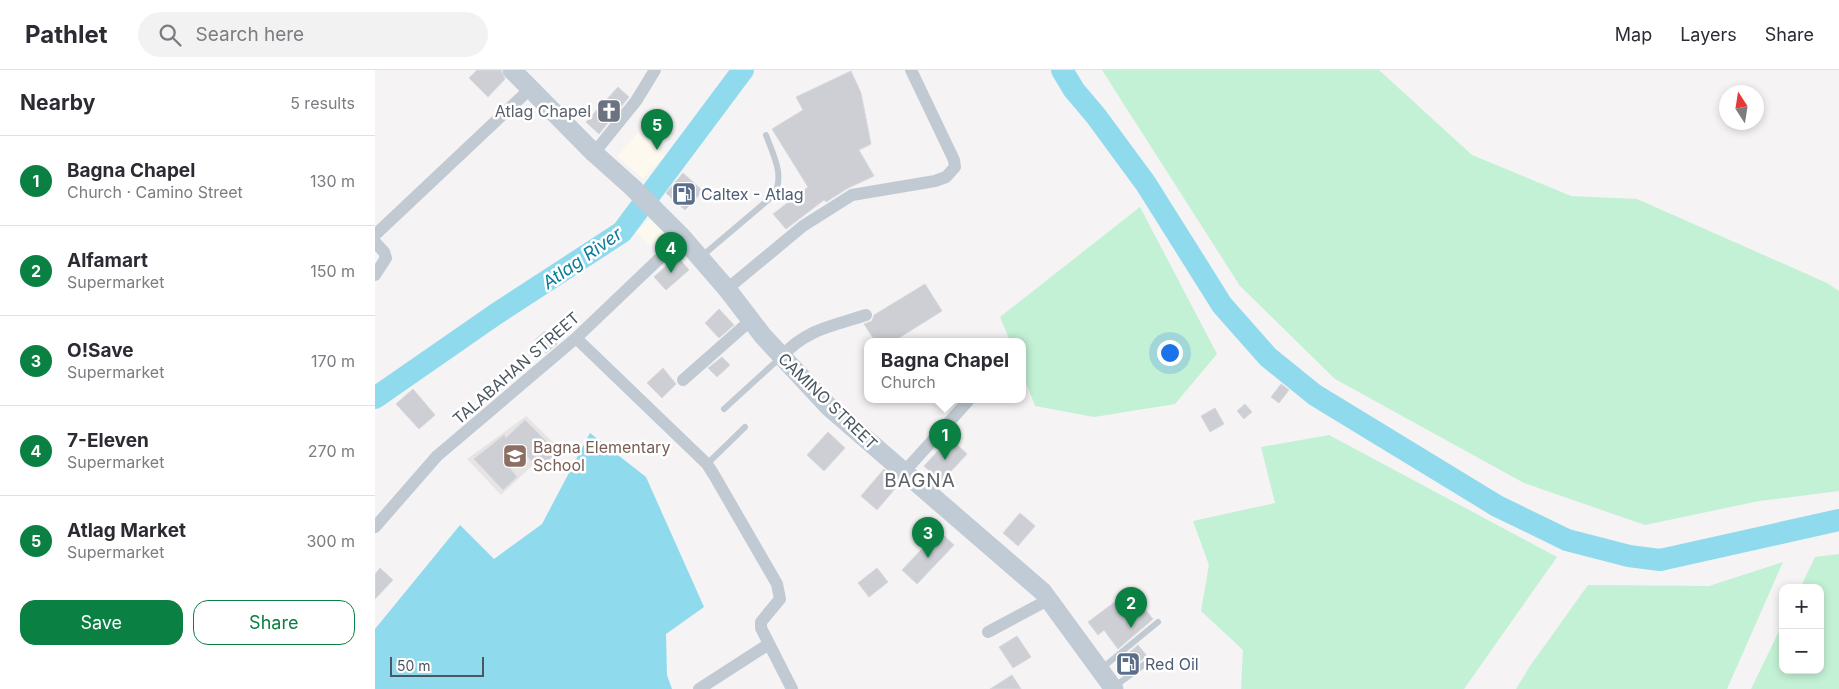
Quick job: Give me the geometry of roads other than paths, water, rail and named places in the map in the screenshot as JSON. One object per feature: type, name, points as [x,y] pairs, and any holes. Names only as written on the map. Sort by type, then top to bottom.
[{"type":"main road","name":"CAMINO STREET","points":[[512,70],[701,257],[781,356],[829,407],[1043,592],[1114,688]]},
{"type":"street","points":[[594,153],[636,101],[655,70]]},
{"type":"street","points":[[727,289],[803,226],[852,195],[935,181],[952,172],[955,167],[954,160],[911,70]]},
{"type":"street","points":[[375,236],[531,88]]},
{"type":"street","name":"TALABAHAN STREET","points":[[375,527],[437,456],[576,338],[682,237]]},
{"type":"street","points":[[375,242],[384,252],[386,258],[375,275]]},
{"type":"street","points":[[781,356],[805,335],[866,314]]},
{"type":"street","points":[[683,380],[751,320]]},
{"type":"street","points":[[576,338],[707,464],[777,584],[780,599],[761,622],[762,634],[792,689]]},
{"type":"street","points":[[904,472],[966,403]]},
{"type":"street","points":[[988,632],[1048,600]]},
{"type":"street","points":[[699,689],[769,644]]},
{"type":"lane","points":[[701,257],[774,194],[778,187],[780,180],[778,170],[766,135]]},
{"type":"lane","points":[[724,408],[781,356]]},
{"type":"lane","points":[[707,464],[745,427]]},
{"type":"lane","points":[[1100,670],[1158,622]]},
{"type":"lane","points":[[1114,688],[1150,660]]},
{"type":"water","points":[[590,433],[646,477],[704,607],[666,634],[667,675],[672,689],[375,689],[375,629],[460,525],[494,559],[542,524]]},
{"type":"waterway","name":"Atlag River","points":[[375,398],[496,314],[622,232],[743,70]]},
{"type":"waterway","points":[[1062,70],[1074,90],[1096,116],[1146,184],[1222,305],[1268,357],[1315,395],[1497,506],[1567,540],[1629,556],[1660,560],[1839,520]]},
{"type":"place","name":"Atlag Chapel","points":[[609,111]]},
{"type":"place","name":"Atlag Market","points":[[657,150]]},
{"type":"place","name":"Caltex - Atlag","points":[[684,194]]},
{"type":"place","name":"7-Eleven","points":[[671,273]]},
{"type":"place","name":"Bagna Elementary School","points":[[515,456]]},
{"type":"place","name":"Bagna Chapel","points":[[945,460]]},
{"type":"place","name":"O!Save","points":[[928,558]]},
{"type":"place","name":"Alfamart","points":[[1131,628]]},
{"type":"place","name":"Red Oil","points":[[1128,664]]},
{"type":"district","name":"BAGNA","points":[[920,480]]}]
